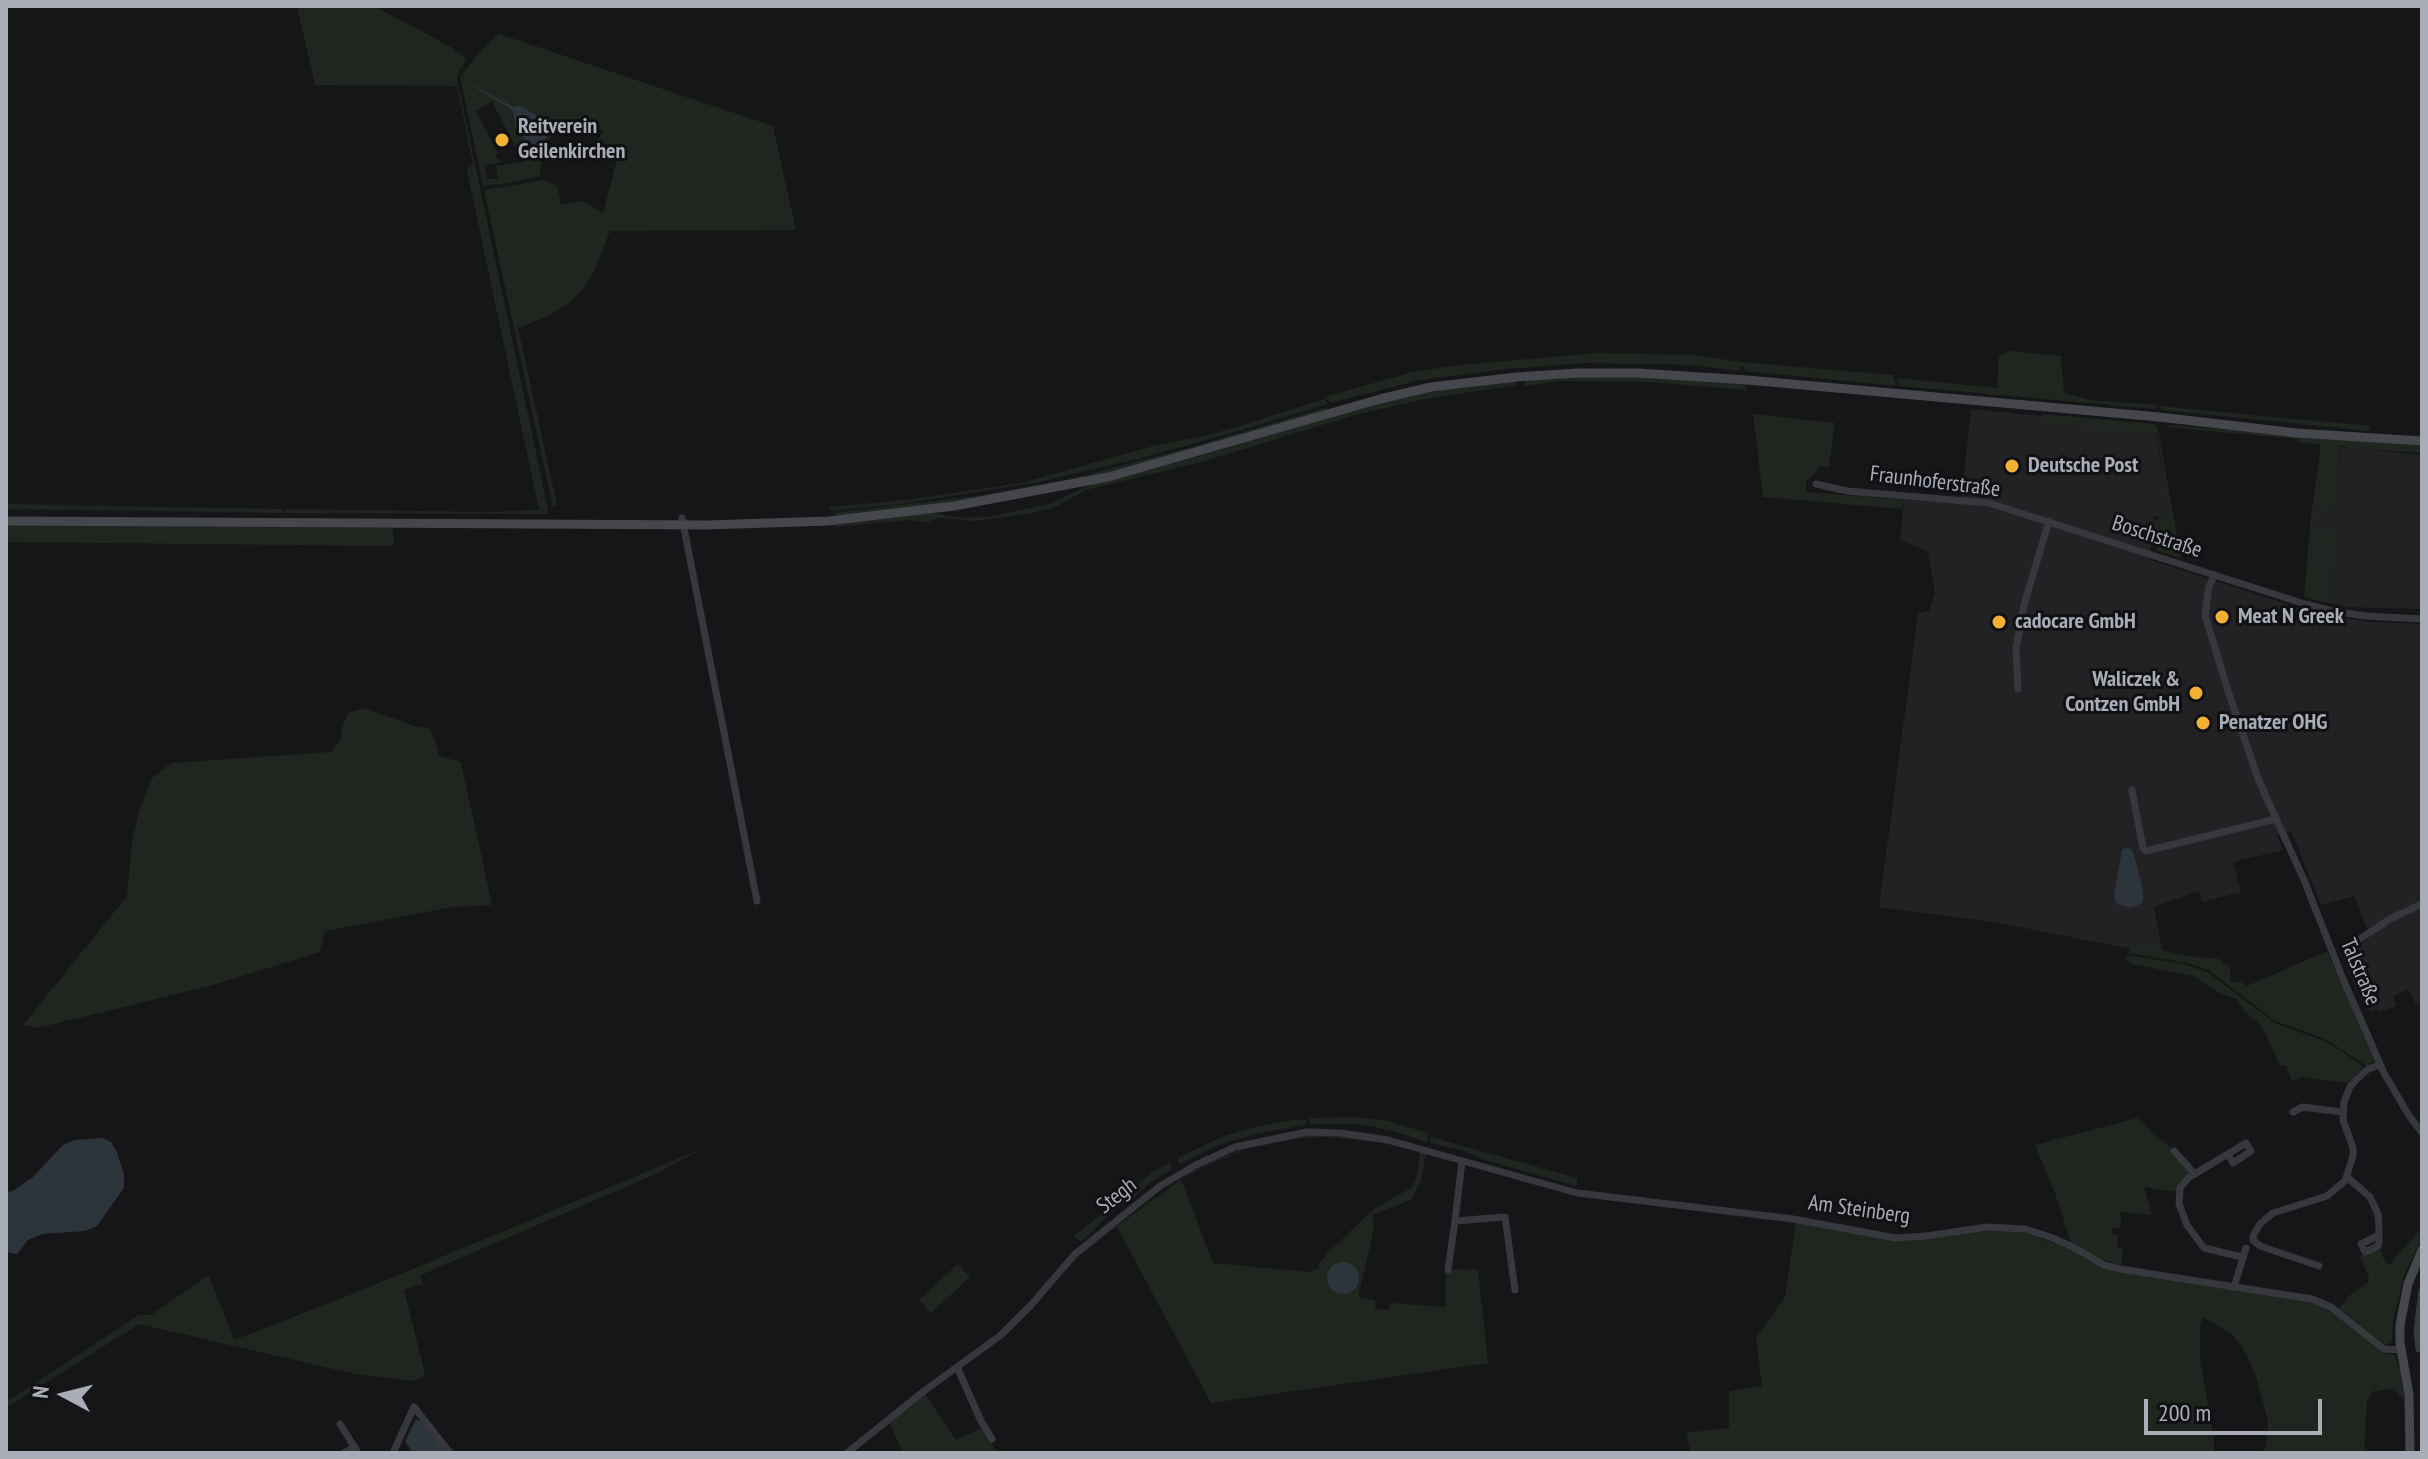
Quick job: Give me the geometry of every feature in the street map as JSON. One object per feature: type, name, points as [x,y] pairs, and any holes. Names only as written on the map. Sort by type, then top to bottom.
[{"type":"main road","points":[[6,521],[828,521],[981,502],[1108,477],[1405,392],[1475,381],[1563,373],[1639,373],[1747,380],[2159,417],[2297,433],[2422,441]]},
{"type":"main road","points":[[2410,1453],[2409,1394],[2400,1325],[2413,1268],[2422,1250]]},
{"type":"street","name":"Fraunhoferstraße","points":[[1816,484],[1847,491],[1989,503],[2049,521]]},
{"type":"street","points":[[682,521],[757,901]]},
{"type":"street","points":[[2018,689],[2016,649],[2024,605],[2049,521]]},
{"type":"street","name":"Boschstraße","points":[[2049,521],[2332,611],[2422,619]]},
{"type":"street","name":"Talstraße","points":[[2215,575],[2206,600],[2208,625],[2269,807],[2380,1065],[2422,1133]]},
{"type":"street","points":[[2132,790],[2146,851],[2276,819]]},
{"type":"street","points":[[2357,941],[2390,919],[2422,904]]},
{"type":"street","points":[[2319,1266],[2260,1246],[2253,1240],[2254,1232],[2273,1213],[2327,1196],[2341,1185],[2351,1167],[2353,1148],[2342,1112],[2350,1087],[2368,1069],[2380,1065]]},
{"type":"street","points":[[2293,1112],[2303,1107],[2342,1112]]},
{"type":"street","name":"Stegh","points":[[847,1453],[1017,1321],[1075,1254],[1160,1186],[1235,1147],[1307,1132],[1341,1133]]},
{"type":"street","name":"Am Steinberg","points":[[1341,1133],[1405,1144],[1577,1193],[1793,1219],[1896,1238],[1987,1227],[2025,1229],[2073,1247],[2104,1265],[2124,1270],[2292,1294],[2320,1302],[2338,1312],[2384,1349],[2402,1350]]},
{"type":"street","points":[[2174,1151],[2195,1174]]},
{"type":"street","points":[[2228,1154],[2182,1183],[2179,1204],[2185,1222],[2204,1248],[2242,1257]]},
{"type":"street","points":[[1448,1270],[1462,1161]]},
{"type":"street","points":[[2347,1177],[2370,1197],[2378,1214],[2379,1235]]},
{"type":"street","points":[[1455,1221],[1505,1217],[1515,1290]]},
{"type":"street","points":[[2234,1287],[2246,1248]]},
{"type":"street","points":[[2419,1349],[2417,1330],[2422,1291]]},
{"type":"street","points":[[957,1367],[992,1439]]},
{"type":"street","points":[[393,1453],[414,1407],[450,1453]]},
{"type":"street","points":[[340,1424],[357,1450],[344,1453]]},
{"type":"shaded area","points":[[297,6],[374,6],[451,47],[467,60],[457,79],[549,514],[285,513],[284,509],[539,510],[467,171],[473,165],[457,86],[315,85]]},
{"type":"shaded area","points":[[499,34],[773,126],[796,230],[610,231],[594,271],[582,290],[569,303],[544,318],[518,328],[557,505],[553,508],[484,190],[544,180],[557,186],[561,204],[583,201],[603,213],[619,152],[598,140],[603,131],[597,126],[594,130],[580,123],[576,131],[564,126],[537,156],[541,162],[540,176],[483,186],[460,77],[482,49]],"holes":[[[492,101],[523,162],[496,166],[498,179],[487,179],[485,166],[503,162],[495,156],[498,154],[476,111]]]},
{"type":"shaded area","points":[[462,79],[552,124],[541,149],[530,145],[515,128],[511,109]]},
{"type":"shaded area","points":[[2009,351],[2061,356],[2064,393],[2090,400],[2157,405],[2155,409],[1899,386],[1897,378],[1997,388],[1999,356]]},
{"type":"shaded area","points":[[1598,353],[1692,355],[1893,375],[1896,386],[1745,371],[1743,366],[1739,371],[1693,365],[1587,363],[1420,380],[1331,403],[1324,397],[1413,372]]},
{"type":"shaded area","points":[[1622,375],[1745,384],[1747,390],[1596,381],[1523,386],[1527,379]]},
{"type":"shaded area","points":[[1514,380],[1517,385],[1424,399],[1355,415],[1201,462],[1086,490],[1057,506],[1033,513],[976,521],[938,518],[928,522],[908,520],[834,527],[933,513],[961,518],[993,516],[1049,504],[1090,485],[1386,401],[1450,388]]},
{"type":"shaded area","points":[[1324,399],[1328,404],[1242,430],[1039,482],[900,504],[830,511],[829,507],[906,500],[1021,483],[1157,445],[1204,436]]},
{"type":"shaded area","points":[[2160,406],[2370,426],[2369,431],[2161,410]]},
{"type":"shaded area","points":[[1327,407],[1327,410],[1118,470],[1042,487],[918,507],[837,516],[832,513],[977,496],[1070,479]]},
{"type":"shaded area","points":[[1971,409],[2152,427],[2156,433],[2170,517],[2154,516],[2150,560],[2321,615],[2371,622],[2422,624],[2422,1002],[2416,1004],[2408,990],[2393,996],[2396,1006],[2370,1012],[2359,996],[2343,958],[2373,935],[2365,925],[2354,896],[2321,905],[2291,831],[2277,836],[2283,850],[2233,862],[2241,892],[2202,902],[2199,891],[2154,907],[2163,955],[1999,923],[1879,907],[1918,614],[1929,611],[1935,592],[1928,552],[1900,540],[1904,500],[1961,503]]},
{"type":"shaded area","points":[[1753,414],[1835,423],[1829,467],[1819,466],[1806,482],[1806,492],[1904,500],[1902,509],[1763,497]]},
{"type":"shaded area","points":[[2042,414],[2154,424],[2158,429],[2181,558],[2157,551],[2153,539],[2152,521],[2165,516],[2168,511],[2157,433],[2047,424],[2042,421]]},
{"type":"shaded area","points":[[2166,427],[2422,446],[2422,453],[2341,445],[2335,508],[2316,507],[2314,529],[2333,531],[2329,603],[2304,597],[2321,445],[2299,442],[2297,439]]},
{"type":"shaded area","points":[[2341,447],[2422,455],[2422,609],[2344,607],[2329,603],[2333,531],[2314,529],[2316,506],[2335,507]]},
{"type":"shaded area","points":[[6,504],[282,509],[282,513],[6,509]]},
{"type":"shaded area","points":[[6,523],[391,528],[394,540],[392,546],[6,542]]},
{"type":"shaded area","points":[[364,708],[417,727],[429,728],[439,756],[461,762],[492,905],[453,907],[325,931],[320,952],[213,985],[38,1028],[23,1025],[127,896],[132,841],[151,779],[171,763],[331,752],[340,741],[348,713]]},
{"type":"shaded area","points":[[2131,849],[2134,855],[2143,891],[2143,900],[2131,908],[2117,904],[2114,897],[2122,850]]},
{"type":"shaded area","points":[[2136,945],[2219,959],[2230,968],[2231,982],[2241,982],[2247,986],[2327,951],[2374,1060],[2367,1066],[2325,1039],[2275,1021],[2207,969],[2127,953]]},
{"type":"shaded area","points":[[2126,955],[2184,964],[2209,973],[2275,1023],[2322,1040],[2363,1067],[2348,1083],[2302,1077],[2292,1081],[2286,1066],[2280,1065],[2261,1025],[2245,1012],[2237,999],[2219,993],[2194,976],[2132,964]]},
{"type":"shaded area","points":[[1357,1117],[1388,1121],[1428,1133],[1427,1142],[1371,1126],[1309,1124],[1310,1118]]},
{"type":"shaded area","points":[[2137,1118],[2174,1151],[2189,1172],[2176,1192],[2144,1187],[2152,1215],[2120,1212],[2120,1229],[2112,1228],[2111,1234],[2118,1236],[2117,1247],[2123,1249],[2121,1265],[2097,1258],[2071,1242],[2035,1145]]},
{"type":"shaded area","points":[[1292,1120],[1306,1120],[1305,1125],[1221,1144],[1180,1164],[1177,1158],[1224,1136]]},
{"type":"shaded area","points":[[1310,1135],[1370,1138],[1426,1153],[1421,1181],[1411,1200],[1372,1215],[1372,1237],[1358,1297],[1375,1300],[1375,1309],[1388,1310],[1391,1303],[1445,1307],[1446,1269],[1478,1270],[1488,1363],[1211,1403],[1117,1227],[1080,1255],[1049,1288],[1080,1253],[1181,1179],[1213,1263],[1309,1272],[1319,1268],[1319,1263],[1328,1253],[1371,1211],[1411,1188],[1416,1180],[1420,1152],[1383,1143],[1327,1137],[1302,1138],[1249,1148],[1182,1178],[1191,1172],[1251,1145]]},
{"type":"shaded area","points":[[1431,1137],[1577,1178],[1577,1184],[1430,1143]]},
{"type":"shaded area","points":[[103,1138],[111,1142],[117,1152],[124,1175],[124,1188],[97,1226],[85,1231],[42,1234],[28,1240],[17,1254],[6,1252],[6,1192],[13,1191],[33,1177],[62,1146],[74,1140]]},
{"type":"shaded area","points":[[706,1147],[651,1176],[421,1275],[423,1284],[404,1290],[425,1374],[414,1381],[355,1374],[139,1324],[6,1408],[6,1402],[139,1315],[151,1315],[209,1275],[234,1340]]},
{"type":"shaded area","points":[[1170,1163],[1172,1169],[1114,1210],[1081,1242],[1074,1236],[1153,1172]]},
{"type":"shaded area","points":[[1796,1222],[1897,1241],[1923,1240],[1971,1231],[2014,1231],[2076,1252],[2103,1267],[2310,1301],[2326,1307],[2383,1352],[2382,1355],[2395,1355],[2405,1400],[2393,1388],[2373,1392],[2378,1380],[2367,1401],[2364,1453],[2261,1453],[2266,1446],[2268,1422],[2256,1376],[2243,1348],[2232,1334],[2203,1317],[2200,1325],[2200,1360],[2214,1453],[1691,1453],[1686,1433],[1729,1428],[1729,1391],[1762,1386],[1756,1338],[1785,1297]]},
{"type":"shaded area","points":[[2422,1228],[2422,1238],[2404,1275],[2393,1322],[2392,1342],[2385,1345],[2339,1308],[2368,1282],[2360,1256],[2379,1248],[2386,1264],[2391,1265]]},
{"type":"shaded area","points":[[1343,1262],[1354,1267],[1359,1278],[1354,1289],[1343,1294],[1332,1289],[1327,1278],[1332,1267]]},
{"type":"shaded area","points":[[958,1264],[970,1277],[931,1313],[919,1300]]},
{"type":"shaded area","points":[[925,1394],[956,1440],[983,1427],[997,1453],[903,1453],[889,1422]]},
{"type":"shaded area","points":[[416,1419],[422,1422],[446,1453],[413,1453],[405,1441]]},
{"type":"place","name":"Reitverein Geilenkirchen","points":[[502,140]]},
{"type":"place","name":"Deutsche Post","points":[[2012,466]]},
{"type":"place","name":"Meat N Greek","points":[[2222,617]]},
{"type":"place","name":"cadocare GmbH","points":[[1999,622]]},
{"type":"place","name":"Waliczek & Contzen GmbH","points":[[2196,693]]},
{"type":"place","name":"Penatzer OHG","points":[[2203,723]]}]
